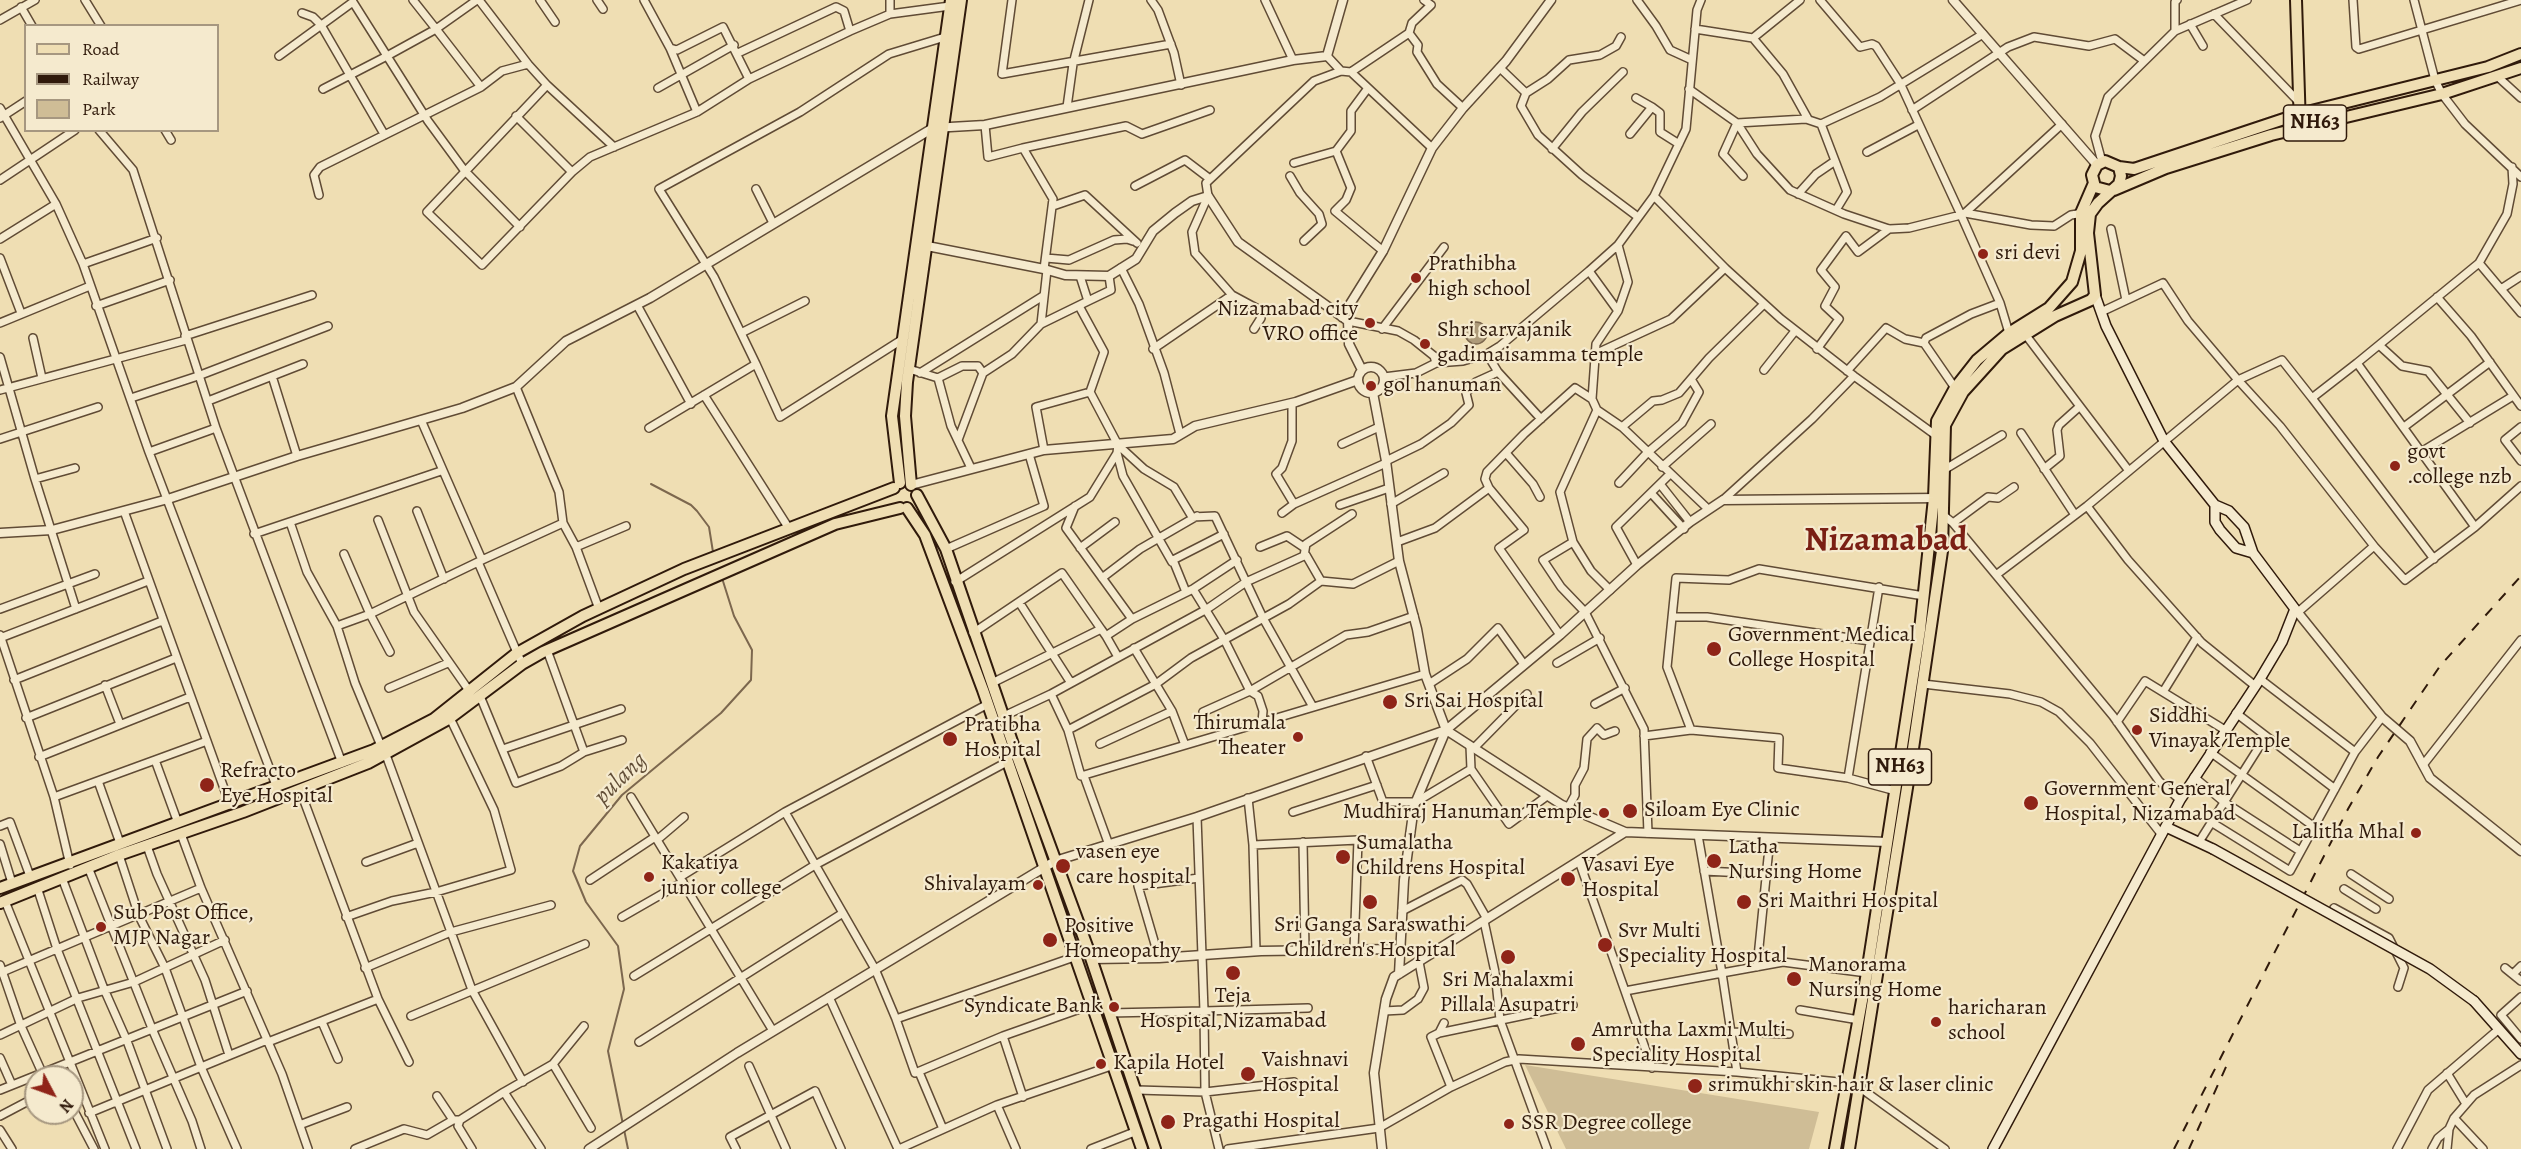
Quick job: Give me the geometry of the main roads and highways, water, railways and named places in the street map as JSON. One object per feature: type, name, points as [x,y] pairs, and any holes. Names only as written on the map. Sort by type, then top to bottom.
[{"type":"main road","points":[[961,0],[937,127],[892,416],[905,488],[946,549],[955,582],[976,631],[992,684],[1137,1090],[1155,1149]]},
{"type":"main road","points":[[2296,0],[2300,126]]},
{"type":"main road","points":[[520,658],[547,650],[835,524],[869,513],[904,508],[915,502],[905,488],[905,416],[909,369],[927,246],[950,3]]},
{"type":"main road","name":"NH63","points":[[1835,1149],[1854,1085],[1923,684],[1948,520],[1937,501],[1934,434],[1939,413],[1955,387],[1977,360],[2009,333],[2049,308],[2072,282],[2081,251],[2085,213],[2094,183],[2092,175],[2099,164],[2113,163],[2119,167],[2134,169],[2299,114],[2488,67],[2521,54]]},
{"type":"main road","name":"NH63","points":[[2085,213],[2112,191],[2166,168],[2300,126],[2442,94],[2521,68]]},
{"type":"main road","points":[[2094,183],[2096,187],[2112,191],[2119,184],[2119,167]]},
{"type":"main road","name":"NH63","points":[[1849,1149],[1859,1020],[1896,791],[1942,471],[1942,438],[1948,414],[1984,366],[2002,349],[2025,334],[2091,300],[2094,295],[2094,283],[2085,213]]},
{"type":"main road","points":[[2082,303],[2073,300],[2070,294],[2072,282],[2083,276],[2094,283]]},
{"type":"main road","points":[[1993,1149],[2180,800],[2282,642],[2296,611],[2253,553],[2244,527],[2229,511],[2215,506],[2164,441],[2094,295]]},
{"type":"main road","points":[[905,488],[892,500],[904,508],[925,535],[988,704],[1094,1004],[1142,1149]]},
{"type":"main road","points":[[0,888],[120,843],[180,828],[300,790],[450,718],[475,694],[520,658],[599,609],[684,569],[788,527],[905,488]]},
{"type":"main road","points":[[2215,506],[2216,522],[2220,530],[2236,548],[2253,553]]},
{"type":"main road","points":[[3,902],[88,867],[147,846],[180,828],[277,785],[384,750],[475,694]]},
{"type":"main road","points":[[2164,831],[2213,849],[2430,969],[2474,1001],[2521,1054]]},
{"type":"waterway","name":"pulang","points":[[651,484],[691,505],[697,511],[709,527],[713,552]]},
{"type":"waterway","name":"pulang","points":[[628,1149],[608,1051],[624,989],[618,946],[586,902],[573,871],[580,846],[622,795],[721,713],[751,680],[752,650],[734,616],[722,578]]},
{"type":"railway","points":[[2174,1149],[2348,809],[2378,757],[2440,666],[2521,576]]},
{"type":"railway","points":[[2189,1149],[2230,1058]]},
{"type":"place","name":"sri devi","points":[[1983,254]]},
{"type":"place","name":"Prathibha high school","points":[[1416,278]]},
{"type":"place","name":"Nizamabad city VRO office","points":[[1370,323]]},
{"type":"place","name":"Shri sarvajanik gadimaisamma temple","points":[[1425,344]]},
{"type":"place","name":"gol hanuman","points":[[1371,386]]},
{"type":"place","name":"govt .college nzb","points":[[2395,466]]},
{"type":"place","name":"Government Medical College Hospital","points":[[1714,649]]},
{"type":"place","name":"Sri Sai Hospital","points":[[1390,702]]},
{"type":"place","name":"Siddhi Vinayak Temple","points":[[2137,730]]},
{"type":"place","name":"Thirumala Theater","points":[[1298,737]]},
{"type":"place","name":"Pratibha Hospital","points":[[950,739]]},
{"type":"place","name":"Refracto Eye Hospital","points":[[207,785]]},
{"type":"place","name":"Government General Hospital, Nizamabad","points":[[2031,803]]},
{"type":"place","name":"Siloam Eye Clinic","points":[[1630,811]]},
{"type":"place","name":"Mudhiraj Hanuman Temple","points":[[1604,813]]},
{"type":"place","name":"Lalitha Mhal","points":[[2416,833]]},
{"type":"place","name":"Sumalatha Childrens Hospital","points":[[1343,857]]},
{"type":"place","name":"Latha Nursing Home","points":[[1714,861]]},
{"type":"place","name":"vasen eye care hospital","points":[[1063,866]]},
{"type":"place","name":"Kakatiya junior college","points":[[649,877]]},
{"type":"place","name":"Vasavi Eye Hospital","points":[[1568,879]]},
{"type":"place","name":"Shivalayam","points":[[1038,885]]},
{"type":"place","name":"Sri Ganga Saraswathi Children's Hospital","points":[[1370,902]]},
{"type":"place","name":"Sri Maithri Hospital","points":[[1744,902]]},
{"type":"place","name":"Sub Post Office, MJP Nagar","points":[[101,927]]},
{"type":"place","name":"Positive Homeopathy","points":[[1050,940]]},
{"type":"place","name":"Svr Multi Speciality Hospital","points":[[1605,945]]},
{"type":"place","name":"Sri Mahalaxmi Pillala Asupatri","points":[[1508,957]]},
{"type":"place","name":"Teja Hospital,Nizamabad","points":[[1233,973]]},
{"type":"place","name":"Manorama Nursing Home","points":[[1794,979]]},
{"type":"place","name":"Syndicate Bank","points":[[1114,1007]]},
{"type":"place","name":"haricharan school","points":[[1936,1022]]},
{"type":"place","name":"Amrutha Laxmi Multi Speciality Hospital","points":[[1578,1044]]},
{"type":"place","name":"Kapila Hotel","points":[[1101,1064]]},
{"type":"place","name":"Vaishnavi Hospital","points":[[1248,1074]]},
{"type":"place","name":"srimukhi skin hair & laser clinic","points":[[1695,1086]]},
{"type":"place","name":"Pragathi Hospital","points":[[1168,1122]]},
{"type":"place","name":"SSR Degree college","points":[[1509,1124]]},
{"type":"district","name":"Nizamabad","points":[[1886,542]]}]
